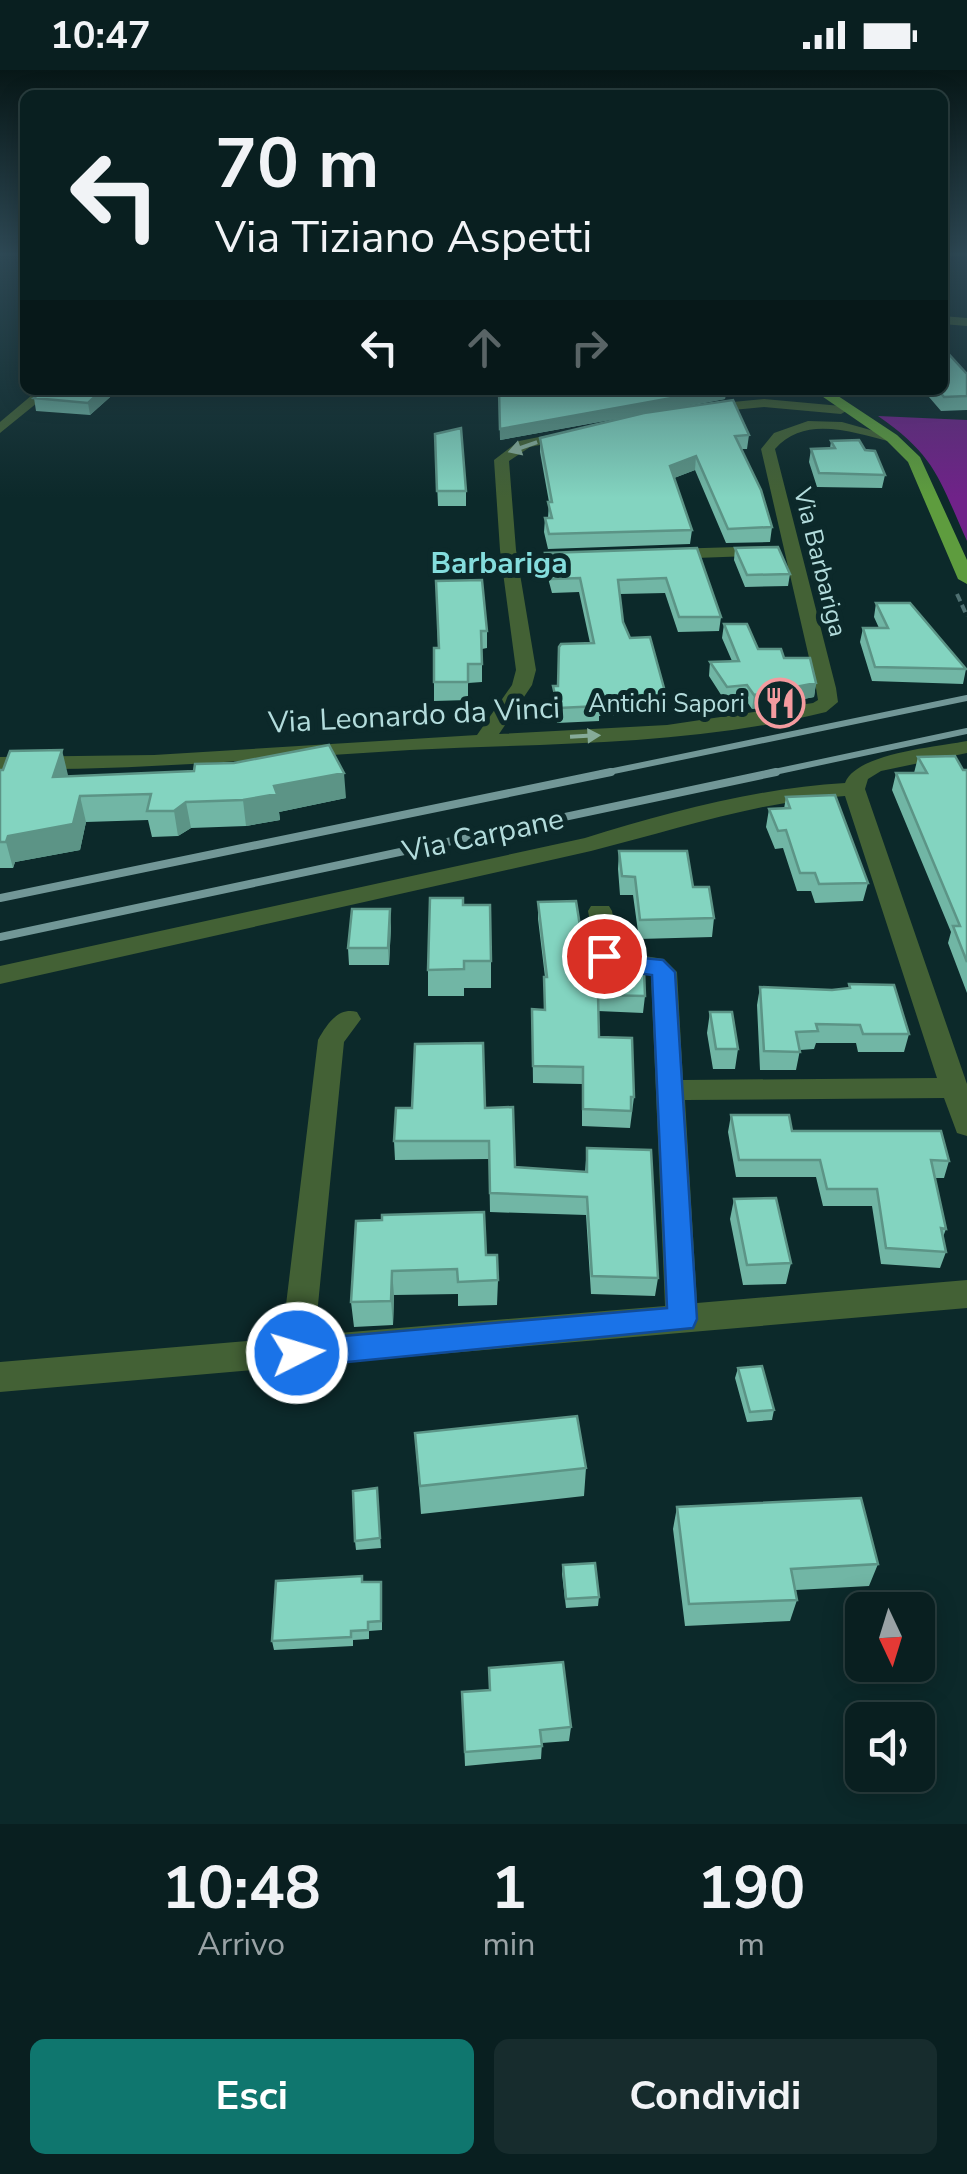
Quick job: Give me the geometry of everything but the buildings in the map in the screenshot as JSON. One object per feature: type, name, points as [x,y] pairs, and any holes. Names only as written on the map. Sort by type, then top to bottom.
[{"type":"main road","points":[[828,395],[892,438],[922,472],[967,579]]},
{"type":"street","points":[[0,429],[40,395]]},
{"type":"street","points":[[761,415],[814,401],[817,395]]},
{"type":"street","points":[[797,406],[853,411]]},
{"type":"street","points":[[797,406],[818,417],[816,425]]},
{"type":"street","points":[[761,415],[816,425],[853,411]]},
{"type":"street","points":[[676,414],[761,415],[892,438]]},
{"type":"street","name":"Via Barbariga","points":[[761,415],[828,702]]},
{"type":"street","points":[[488,742],[487,736],[522,684],[526,670],[511,573],[498,550],[503,457],[522,445],[601,429]]},
{"type":"street","points":[[650,555],[792,550]]},
{"type":"street","points":[[490,574],[511,573]]},
{"type":"street","name":"Via Leonardo da Vinci","points":[[0,762],[103,762],[694,728],[788,715],[828,702]]},
{"type":"street","points":[[967,747],[874,766],[858,776],[854,789],[967,1125]]},
{"type":"street","name":"Via Carpane","points":[[0,975],[592,844],[640,828],[800,792],[854,789]]},
{"type":"street","points":[[600,911],[607,960],[650,964],[663,970],[682,1319]]},
{"type":"street","points":[[297,1353],[331,1040],[348,1020]]},
{"type":"street","points":[[669,1090],[954,1088]]},
{"type":"street","points":[[0,1377],[967,1294]]},
{"type":"shaded area","points":[[878,416],[967,420],[967,541],[934,470],[912,444]]},
{"type":"railway","points":[[599,774],[967,698]]},
{"type":"railway","points":[[765,774],[967,731]]},
{"type":"railway","points":[[0,898],[611,772]]},
{"type":"railway","points":[[0,937],[776,772]]},
{"type":"place","name":"Antichi Sapori","points":[[780,703]]},
{"type":"district","name":"Barbariga","points":[[499,563]]},
{"type":"route","points":[[297,1353],[682,1319],[664,972],[655,965],[618,964],[604,956]]}]
